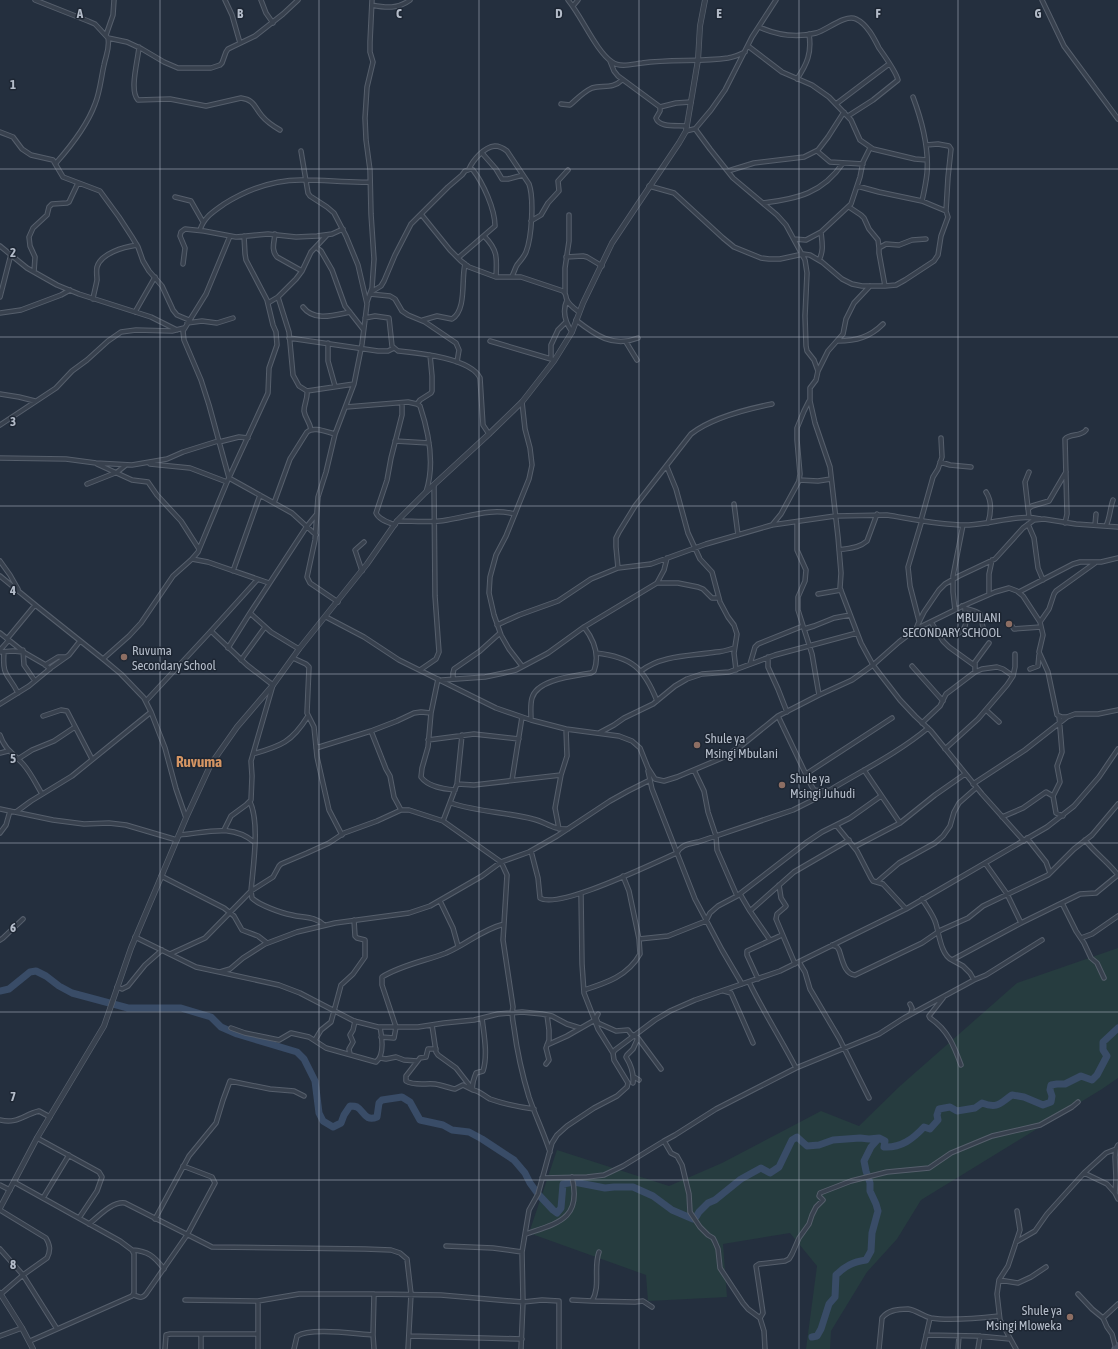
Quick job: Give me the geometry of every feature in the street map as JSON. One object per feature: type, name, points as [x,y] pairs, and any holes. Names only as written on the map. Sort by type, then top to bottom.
[{"type":"street","points":[[36,0],[95,24],[107,37],[110,45],[104,62],[99,91],[92,113],[72,144],[56,163]]},
{"type":"street","points":[[107,37],[113,15],[114,0]]},
{"type":"street","points":[[225,0],[232,15],[240,43]]},
{"type":"street","points":[[261,0],[266,13],[273,23]]},
{"type":"street","points":[[107,37],[139,47],[168,64],[178,68],[210,68],[220,66],[228,49],[255,36],[273,23],[298,0]]},
{"type":"street","points":[[338,602],[310,583],[307,579],[307,575],[316,535],[317,500],[326,472],[335,434],[354,384],[362,348],[367,304],[371,293],[374,259],[370,170],[365,118],[367,87],[373,62],[370,52],[372,0]]},
{"type":"street","points":[[372,5],[392,7],[402,5],[410,0]]},
{"type":"street","points":[[568,0],[591,36],[610,61],[614,71],[622,80],[660,107],[676,103],[691,102]]},
{"type":"street","points":[[573,6],[578,0]]},
{"type":"street","points":[[34,1349],[0,1294],[47,1258],[50,1244],[46,1238],[0,1209],[37,1138],[104,1026],[135,937],[211,764],[237,727],[274,685],[299,649],[362,571],[396,523],[426,492],[522,402],[572,332],[579,312],[612,243],[679,143],[686,128],[698,60],[700,26],[705,0]]},
{"type":"street","points":[[695,129],[719,100],[748,46],[776,0]]},
{"type":"street","points":[[1042,0],[1064,46],[1118,119]]},
{"type":"street","points":[[759,27],[780,34],[809,34],[819,32],[838,22],[854,18],[870,32],[898,77],[897,82],[848,116]]},
{"type":"street","points":[[797,79],[808,60],[810,43],[809,34]]},
{"type":"street","points":[[748,46],[782,72],[818,89],[836,104],[854,124],[860,140],[870,148],[881,152],[927,160]]},
{"type":"street","points":[[139,47],[134,82],[135,95],[138,100],[170,99],[204,106],[241,98],[255,104],[266,121],[280,130]]},
{"type":"street","points":[[610,61],[618,65],[698,60],[727,58],[745,52]]},
{"type":"street","points":[[836,104],[889,64]]},
{"type":"street","points":[[561,104],[570,105],[578,96],[591,89],[612,86],[622,80]]},
{"type":"street","points":[[913,97],[926,145],[927,174],[922,201]]},
{"type":"street","points":[[660,107],[660,111],[656,118],[658,123],[695,129],[732,178],[777,215],[786,225],[805,260],[807,273],[805,316],[806,346],[807,351],[814,360],[818,371]]},
{"type":"street","points":[[728,171],[754,163],[804,157],[817,151],[844,112]]},
{"type":"street","points":[[0,132],[12,137],[22,149],[31,155],[50,159],[56,163],[63,177],[100,191],[119,217],[136,245],[143,261],[155,277],[177,315],[188,321],[217,323],[233,318]]},
{"type":"street","points":[[650,186],[674,193],[734,247],[761,258],[780,259],[802,254],[810,255],[819,260],[842,279],[852,284],[870,286],[896,285],[934,261],[938,256],[941,236],[948,217],[946,211],[951,149],[950,146],[944,145],[926,145]]},
{"type":"street","points":[[371,293],[384,281],[411,224],[448,187],[469,169],[476,158],[482,153],[496,146],[501,147],[512,157],[531,189],[531,222],[527,250],[512,276]]},
{"type":"street","points":[[794,239],[806,240],[821,232],[849,207],[854,198],[863,164],[870,148]]},
{"type":"street","points":[[301,151],[307,190],[310,196],[331,210],[343,229],[358,265],[367,304]]},
{"type":"street","points":[[817,151],[830,162],[863,164]]},
{"type":"street","points":[[482,153],[496,169],[502,179],[523,175]]},
{"type":"street","points":[[763,204],[814,191],[830,180],[843,163]]},
{"type":"street","points":[[458,258],[495,226],[484,188],[473,170],[469,169]]},
{"type":"street","points":[[531,222],[541,215],[548,202],[559,191],[558,181],[568,170]]},
{"type":"street","points":[[200,230],[203,222],[213,212],[245,192],[271,184],[289,180],[370,182]]},
{"type":"street","points":[[34,272],[35,258],[30,246],[29,237],[33,228],[47,215],[49,207],[52,204],[67,204],[69,202],[78,183]]},
{"type":"street","points":[[857,186],[922,201],[946,211]]},
{"type":"street","points":[[175,197],[190,201],[203,222]]},
{"type":"street","points":[[849,207],[864,218],[869,229],[878,240],[885,286]]},
{"type":"street","points":[[421,214],[458,258],[465,264],[496,277],[520,277],[551,286],[565,293]]},
{"type":"street","points":[[569,215],[569,241],[566,257],[565,293],[567,300],[579,312]]},
{"type":"street","points":[[183,264],[185,248],[180,236],[181,232],[188,229],[230,236],[275,234],[296,237],[327,235],[343,229]]},
{"type":"street","points":[[819,260],[823,246],[821,232]]},
{"type":"street","points":[[275,234],[273,246],[274,254],[302,271]]},
{"type":"street","points":[[268,303],[278,297],[302,271],[311,252],[327,235]]},
{"type":"street","points":[[228,480],[209,405],[184,338],[184,328],[206,294],[230,236]]},
{"type":"street","points":[[103,659],[141,623],[173,576],[192,559],[199,549],[228,480],[268,393],[269,368],[277,345],[276,332],[268,303],[249,267],[244,254],[244,236]]},
{"type":"street","points":[[484,236],[491,243],[496,252],[496,277]]},
{"type":"street","points":[[880,248],[886,244],[899,245],[912,240],[926,239]]},
{"type":"street","points":[[93,299],[97,281],[97,267],[100,260],[118,250],[136,245]]},
{"type":"street","points":[[0,246],[34,272],[56,285],[93,299],[151,317],[177,330],[184,338]]},
{"type":"street","points":[[316,246],[321,251],[332,270],[345,306],[363,329]]},
{"type":"street","points":[[0,297],[10,254]]},
{"type":"street","points":[[566,257],[587,257],[602,266]]},
{"type":"street","points":[[423,320],[437,316],[452,319],[455,317],[463,295],[463,272],[465,264]]},
{"type":"street","points":[[135,312],[155,277]]},
{"type":"street","points":[[870,286],[854,303],[846,319],[843,334],[828,351],[818,371],[816,380],[810,388],[810,400],[815,423],[830,467],[839,550],[841,590],[857,633],[873,665],[900,700],[928,728],[976,788],[1002,817],[1026,839],[1046,862],[1050,873]]},
{"type":"street","points":[[0,313],[21,310],[61,295],[70,290]]},
{"type":"street","points":[[371,293],[390,296],[395,299],[402,311],[408,315],[423,320],[456,343],[459,350],[457,362]]},
{"type":"street","points":[[278,297],[289,338],[293,375],[299,386],[307,391],[354,384]]},
{"type":"street","points":[[567,300],[564,312],[566,322],[572,332]]},
{"type":"street","points":[[303,308],[312,315],[318,316],[350,312]]},
{"type":"street","points":[[365,318],[376,316],[389,318],[392,343],[394,348],[398,351],[457,362],[474,370],[480,378],[483,424],[489,434]]},
{"type":"street","points":[[576,320],[592,333],[608,340],[626,342],[638,338]]},
{"type":"street","points":[[553,360],[551,345],[558,330],[566,322]]},
{"type":"street","points":[[838,341],[857,340],[871,334],[883,324]]},
{"type":"street","points":[[0,425],[56,388],[72,371],[121,332],[136,330],[177,330],[184,328]]},
{"type":"street","points":[[289,338],[381,351],[388,351],[394,348]]},
{"type":"street","points":[[490,341],[553,360]]},
{"type":"street","points":[[626,342],[637,360]]},
{"type":"street","points":[[328,343],[328,361],[335,386]]},
{"type":"street","points":[[417,404],[432,391],[430,356]]},
{"type":"street","points":[[307,391],[304,412],[305,417],[310,423],[311,430]]},
{"type":"street","points":[[0,394],[19,396],[35,402]]},
{"type":"street","points":[[772,525],[781,514],[799,480],[800,474],[797,428],[810,400]]},
{"type":"street","points":[[346,407],[408,402],[420,406],[429,443],[430,480],[426,492]]},
{"type":"street","points":[[522,402],[525,429],[530,448],[532,465],[529,479],[506,536],[496,555],[490,577],[489,593],[491,605],[500,633],[509,649],[522,666]]},
{"type":"street","points":[[402,403],[402,415],[387,480],[376,513],[378,517],[396,523],[435,521],[493,511],[507,511],[515,514]]},
{"type":"street","points":[[618,568],[616,538],[619,532],[635,506],[688,438],[694,432],[732,414],[772,404]]},
{"type":"street","points":[[274,503],[290,459],[307,432],[311,430],[335,434]]},
{"type":"street","points":[[1064,523],[1068,514],[1066,437],[1082,434],[1086,430]]},
{"type":"street","points":[[0,458],[66,459],[126,465],[167,459],[183,452],[219,441],[248,438]]},
{"type":"street","points":[[919,621],[910,586],[908,567],[933,477],[942,457],[941,438]]},
{"type":"street","points":[[395,441],[429,443]]},
{"type":"street","points":[[940,462],[950,465],[971,467]]},
{"type":"street","points":[[96,463],[132,480],[148,482],[157,495],[181,521],[199,549]]},
{"type":"street","points":[[145,463],[190,468],[228,480],[260,495],[292,513],[316,535]]},
{"type":"street","points":[[87,484],[115,473],[126,465]]},
{"type":"street","points":[[667,466],[676,489],[688,533],[700,559],[712,572],[722,606],[734,624],[737,634],[734,648],[736,670]]},
{"type":"street","points":[[1028,509],[1032,506],[1049,501],[1066,471]]},
{"type":"street","points":[[1029,472],[1025,482],[1029,517]]},
{"type":"street","points":[[799,480],[818,481],[831,479]]},
{"type":"street","points":[[420,670],[436,659],[439,652],[435,596],[434,485]]},
{"type":"street","points":[[986,492],[990,505],[988,523]]},
{"type":"street","points":[[233,571],[260,495]]},
{"type":"street","points":[[1106,526],[1113,500]]},
{"type":"street","points":[[734,504],[738,535]]},
{"type":"street","points":[[228,648],[269,583],[307,526],[317,514]]},
{"type":"street","points":[[497,625],[519,615],[558,601],[591,579],[618,568],[651,564],[695,548],[772,525],[835,516],[876,514],[963,525],[1029,517],[1064,523],[1118,527]]},
{"type":"street","points":[[839,550],[864,544],[867,541],[876,514]]},
{"type":"street","points":[[1095,525],[1096,514]]},
{"type":"street","points":[[916,629],[919,621],[939,590],[953,580],[992,560],[1028,524],[1034,520],[1040,519]]},
{"type":"street","points":[[797,522],[797,550],[806,570],[805,581],[798,597],[797,604],[810,646],[819,694]]},
{"type":"street","points":[[1028,524],[1034,537],[1038,568],[1042,580]]},
{"type":"street","points":[[955,610],[953,580],[963,525]]},
{"type":"street","points":[[362,571],[355,550],[364,542]]},
{"type":"street","points":[[658,583],[664,570],[667,558]]},
{"type":"street","points":[[1019,592],[1073,564],[1118,558]]},
{"type":"street","points":[[192,559],[204,561],[269,583]]},
{"type":"street","points":[[989,594],[989,574],[992,560]]},
{"type":"street","points":[[0,561],[18,590]]},
{"type":"street","points":[[1040,622],[1056,591],[1095,562]]},
{"type":"street","points":[[0,576],[121,674],[146,701],[165,748],[176,789],[186,818]]},
{"type":"street","points":[[146,701],[257,580]]},
{"type":"street","points":[[439,680],[504,674],[553,650],[584,627],[658,583],[678,582],[698,587],[703,589],[712,598],[719,598]]},
{"type":"street","points":[[326,617],[364,636],[399,660],[496,708],[531,720],[566,729],[624,738],[636,744],[640,748],[648,768],[655,779],[664,781],[722,758],[741,746],[778,716],[819,694],[852,680],[873,665],[916,629],[955,610],[964,608],[1003,588],[1013,588],[1019,592],[1030,605],[1040,622],[1043,635],[1038,666],[1030,669]]},
{"type":"street","points":[[818,594],[841,590]]},
{"type":"street","points":[[18,693],[5,674],[1,651],[8,639],[35,605]]},
{"type":"street","points":[[964,608],[977,611],[980,614],[983,627]]},
{"type":"street","points":[[959,633],[966,625],[964,608]]},
{"type":"street","points":[[250,613],[276,636],[299,649]]},
{"type":"street","points":[[750,664],[752,652],[758,644],[803,627],[814,626],[834,618],[850,615]]},
{"type":"street","points":[[931,622],[942,641],[974,665]]},
{"type":"street","points":[[1012,626],[1014,629],[1041,627]]},
{"type":"street","points":[[241,660],[265,627]]},
{"type":"street","points":[[531,720],[532,698],[536,691],[559,679],[591,673],[594,671],[596,653],[595,646],[584,627]]},
{"type":"street","points":[[211,631],[241,660],[274,685]]},
{"type":"street","points":[[0,633],[50,669]]},
{"type":"street","points":[[453,679],[454,669],[480,651],[500,633]]},
{"type":"street","points":[[598,733],[657,701],[675,686],[687,679],[702,674],[736,670],[768,657],[857,633]]},
{"type":"street","points":[[0,704],[18,693],[67,657],[73,652],[80,641]]},
{"type":"street","points":[[975,672],[974,665],[978,657],[989,643]]},
{"type":"street","points":[[641,670],[655,662],[734,648]]},
{"type":"street","points":[[1,651],[23,651]]},
{"type":"street","points":[[23,651],[24,665],[35,681]]},
{"type":"street","points":[[596,653],[623,659],[641,670],[650,683],[657,701]]},
{"type":"street","points":[[944,749],[978,719],[1007,685],[1015,667],[1015,654]]},
{"type":"street","points":[[1039,654],[1048,672],[1056,712],[1059,716],[1062,752],[1057,768],[1060,782],[1053,796],[1056,813],[1063,816]]},
{"type":"street","points":[[45,665],[58,657],[67,657]]},
{"type":"street","points":[[768,657],[768,667],[787,712]]},
{"type":"street","points":[[293,658],[309,667],[306,710],[314,727],[316,748],[329,810],[342,835]]},
{"type":"street","points":[[912,666],[943,701]]},
{"type":"street","points":[[922,723],[936,711],[946,694],[975,672],[982,669],[996,667],[1003,669],[1012,676]]},
{"type":"street","points":[[439,680],[431,713],[426,757],[422,768],[422,777],[425,782],[439,788],[455,790]]},
{"type":"street","points":[[224,830],[231,816],[250,802],[252,796],[251,761],[274,685]]},
{"type":"street","points":[[43,716],[61,710],[66,710],[92,759]]},
{"type":"street","points":[[986,710],[1000,722]]},
{"type":"street","points":[[973,784],[1025,750],[1067,717],[1076,714],[1098,714],[1118,710]]},
{"type":"street","points":[[16,812],[72,776],[151,712]]},
{"type":"street","points":[[316,748],[371,731],[414,713],[431,713]]},
{"type":"street","points":[[253,754],[272,748],[293,736],[308,716]]},
{"type":"street","points":[[778,716],[814,790],[822,792],[830,790]]},
{"type":"street","points":[[1059,716],[1067,717]]},
{"type":"street","points":[[512,780],[522,717]]},
{"type":"street","points":[[806,774],[821,766],[892,718]]},
{"type":"street","points":[[18,759],[32,750],[54,741],[75,727]]},
{"type":"street","points":[[531,851],[536,868],[540,896],[542,899],[556,899],[580,894],[677,853],[683,846],[793,810],[895,753],[913,741],[928,728]]},
{"type":"street","points":[[560,829],[555,808],[561,775],[567,756],[566,729]]},
{"type":"street","points":[[371,731],[386,769],[390,774],[394,797],[400,810]]},
{"type":"street","points":[[0,735],[2,742],[8,751],[24,765],[31,774],[42,794]]},
{"type":"street","points":[[428,740],[462,735],[484,735],[519,739]]},
{"type":"street","points":[[443,821],[457,784],[462,735]]},
{"type":"street","points":[[613,1053],[655,1020],[680,1006],[771,975],[797,963],[906,909],[1026,839],[1063,816],[1074,806],[1117,754],[1118,749]]},
{"type":"street","points":[[0,753],[8,751]]},
{"type":"street","points":[[648,768],[652,790],[696,899],[706,921],[742,984]]},
{"type":"street","points":[[694,770],[704,791],[708,812],[715,835],[717,850],[739,895],[770,940]]},
{"type":"street","points":[[864,770],[900,822]]},
{"type":"street","points":[[854,847],[900,822],[965,774]]},
{"type":"street","points":[[457,784],[474,785],[561,775]]},
{"type":"street","points":[[220,972],[230,969],[243,958],[267,944],[297,932],[324,925],[423,909],[440,901],[482,876],[502,862],[531,851],[570,829],[610,801],[650,780]]},
{"type":"street","points":[[878,882],[899,863],[935,843],[943,836],[950,826],[954,812],[959,803],[976,788]]},
{"type":"street","points":[[1002,817],[1023,808],[1046,792],[1053,796]]},
{"type":"street","points":[[639,939],[668,936],[706,921],[712,910],[739,895],[807,842],[850,818],[881,796]]},
{"type":"street","points":[[250,802],[254,813],[251,891],[253,899],[280,912],[317,920],[324,925]]},
{"type":"street","points":[[451,803],[477,810],[532,818],[560,829],[570,829]]},
{"type":"street","points":[[832,945],[837,947],[839,950],[845,968],[848,972],[851,975],[855,975],[922,943],[937,933],[966,920],[983,906],[1050,873],[1074,849],[1095,832],[1118,805]]},
{"type":"street","points":[[0,809],[53,820],[84,824],[109,823],[126,825],[177,840]]},
{"type":"street","points":[[170,954],[205,938],[251,891],[273,877],[278,866],[281,864],[307,854],[342,835],[400,810],[409,810],[443,821],[502,862],[506,870],[508,883],[504,924],[504,949],[513,1007],[512,1013],[514,1034],[522,1072],[550,1152]]},
{"type":"street","points":[[0,833],[6,825],[10,811]]},
{"type":"street","points":[[836,825],[857,851],[873,881],[883,884],[888,888],[906,909]]},
{"type":"street","points":[[179,835],[224,830],[244,834],[254,842]]},
{"type":"street","points":[[750,911],[794,872],[849,840]]},
{"type":"street","points":[[952,960],[1021,922],[1078,894],[1096,893],[1118,875],[1085,840]]},
{"type":"street","points":[[985,863],[1007,894],[1021,922]]},
{"type":"street","points":[[161,876],[214,903],[230,913],[234,916],[242,930],[258,936],[267,944]]},
{"type":"street","points":[[584,990],[611,981],[631,967],[640,954],[639,939],[627,885],[623,876]]},
{"type":"street","points":[[779,885],[781,898],[786,906],[776,916],[782,935],[797,963],[805,972],[810,989],[845,1048],[869,1098]]},
{"type":"street","points":[[521,1349],[523,1302],[522,1252],[530,1210],[538,1194],[552,1143],[557,1135],[567,1126],[594,1108],[617,1096],[627,1087],[628,1083],[614,1060],[613,1053],[598,1030],[584,990],[580,894]]},
{"type":"street","points":[[922,899],[935,922],[937,933],[947,955],[950,959],[963,966],[974,980]]},
{"type":"street","points":[[440,901],[453,928],[458,946]]},
{"type":"street","points":[[1062,903],[1091,958],[1101,970],[1104,978]]},
{"type":"street","points":[[1081,938],[1092,934],[1118,916]]},
{"type":"street","points":[[0,940],[4,938],[23,919]]},
{"type":"street","points":[[315,1040],[322,1030],[331,1022],[340,988],[343,983],[353,974],[365,957],[365,940],[355,936],[354,920]]},
{"type":"street","points":[[381,1037],[394,1038],[396,1027],[382,985],[382,977],[404,966],[439,955],[480,933],[504,924]]},
{"type":"street","points":[[758,979],[747,952],[782,935]]},
{"type":"street","points":[[135,937],[196,967],[279,985],[300,993],[355,1021],[380,1027],[418,1027],[474,1020],[498,1014],[532,1013],[547,1015],[580,1028]]},
{"type":"street","points":[[542,1178],[604,1174],[623,1166],[716,1109],[796,1068],[879,1034],[911,1014],[986,975],[1042,940]]},
{"type":"street","points":[[117,987],[122,989],[128,986],[145,965],[162,950]]},
{"type":"street","points":[[749,982],[796,1068]]},
{"type":"street","points":[[723,991],[731,993],[753,1043]]},
{"type":"street","points":[[945,996],[933,1010],[930,1018],[944,1029],[953,1044],[961,1065]]},
{"type":"street","points":[[910,1004],[912,1008],[911,1014]]},
{"type":"street","points":[[598,1014],[596,1018],[598,1023],[616,1031],[628,1030],[631,1034],[636,1036],[662,1069]]},
{"type":"street","points":[[546,1064],[549,1060],[546,1048],[549,1030],[547,1015]]},
{"type":"street","points":[[473,1090],[472,1086],[476,1073],[483,1071],[485,1063],[482,1018]]},
{"type":"street","points":[[547,1045],[567,1036],[595,1020]]},
{"type":"street","points":[[350,1054],[349,1049],[353,1042],[350,1035],[355,1021]]},
{"type":"street","points":[[432,1025],[438,1055],[456,1068],[473,1090]]},
{"type":"street","points":[[231,1028],[245,1033],[279,1040],[291,1033],[315,1040],[318,1044],[326,1048],[376,1062],[380,1058],[380,1027]]},
{"type":"street","points":[[633,1083],[634,1077],[631,1065],[626,1057],[627,1054],[633,1049],[636,1036]]},
{"type":"street","points":[[436,1049],[428,1049],[426,1057],[420,1058],[417,1061],[406,1076],[406,1082],[427,1085],[434,1084],[455,1089],[463,1085],[478,1091],[488,1098],[508,1105],[534,1109]]},
{"type":"street","points":[[380,1058],[386,1059],[396,1057],[404,1060],[417,1061]]},
{"type":"street","points":[[634,1077],[639,1080]]},
{"type":"street","points":[[156,1219],[183,1166],[201,1140],[216,1123],[230,1081],[270,1089],[294,1090],[304,1096]]},
{"type":"street","points":[[760,1318],[763,1312],[756,1266],[759,1264],[789,1259],[799,1238],[809,1224],[816,1207],[823,1200],[819,1196],[820,1193],[851,1181],[887,1172],[929,1168],[951,1153],[992,1136],[1040,1125],[1078,1102]]},
{"type":"street","points":[[0,1120],[9,1122],[15,1121],[39,1111],[50,1117]]},
{"type":"street","points":[[37,1138],[99,1172],[102,1177],[97,1191],[79,1218]]},
{"type":"street","points":[[664,1141],[671,1153],[678,1156],[682,1165],[689,1194],[690,1212],[700,1227],[715,1242],[718,1249],[720,1268],[743,1303],[760,1318],[764,1331],[764,1349]]},
{"type":"street","points":[[1016,1242],[1035,1231],[1047,1214],[1084,1173],[1106,1153],[1117,1147]]},
{"type":"street","points":[[1115,1193],[1117,1147]]},
{"type":"street","points":[[43,1198],[68,1155]]},
{"type":"street","points":[[134,1295],[140,1297],[145,1296],[187,1234],[215,1183],[212,1177],[183,1166]]},
{"type":"street","points":[[1084,1173],[1107,1184],[1118,1199]]},
{"type":"street","points":[[526,1234],[547,1227],[566,1217],[572,1209],[575,1200],[572,1177]]},
{"type":"street","points":[[14,1182],[120,1241],[132,1250],[143,1251],[154,1257],[164,1269]]},
{"type":"street","points":[[0,1185],[10,1190]]},
{"type":"street","points":[[89,1224],[114,1204],[121,1202],[212,1247],[391,1250],[400,1253],[407,1259],[411,1294],[410,1336],[408,1349]]},
{"type":"street","points":[[1016,1349],[1010,1340],[999,1316],[998,1303],[999,1280],[1008,1266],[1020,1230],[1017,1211]]},
{"type":"street","points":[[301,1243],[307,1248]]},
{"type":"street","points":[[446,1246],[493,1248],[522,1252]]},
{"type":"street","points":[[0,1249],[23,1275],[57,1329]]},
{"type":"street","points":[[132,1250],[134,1257],[134,1295]]},
{"type":"street","points":[[592,1301],[596,1294],[597,1259],[599,1252]]},
{"type":"street","points":[[999,1280],[1018,1283],[1031,1277],[1046,1267]]},
{"type":"street","points":[[185,1300],[258,1301],[300,1294],[411,1294],[448,1295],[523,1302],[542,1300],[559,1301],[559,1349]]},
{"type":"street","points":[[374,1294],[374,1349]]},
{"type":"street","points":[[1078,1294],[1103,1318],[1112,1334],[1116,1348]]},
{"type":"street","points":[[30,1341],[134,1295]]},
{"type":"street","points":[[572,1300],[635,1302],[643,1300],[652,1306]]},
{"type":"street","points":[[258,1301],[258,1349]]},
{"type":"street","points":[[1103,1318],[1118,1304]]},
{"type":"street","points":[[879,1349],[882,1322],[885,1314],[892,1311],[908,1309],[915,1310],[930,1318],[999,1316]]},
{"type":"street","points":[[923,1349],[930,1318]]},
{"type":"street","points":[[0,1336],[22,1328]]},
{"type":"street","points":[[294,1349],[297,1336],[305,1333],[373,1335]]},
{"type":"street","points":[[165,1349],[166,1335],[258,1334]]},
{"type":"street","points":[[201,1335],[201,1349]]},
{"type":"street","points":[[926,1335],[980,1336],[1010,1340]]},
{"type":"street","points":[[410,1336],[522,1338]]},
{"type":"street","points":[[958,1349],[959,1336]]},
{"type":"street","points":[[978,1349],[980,1336]]},
{"type":"green space","points":[[1118,948],[1118,1078],[921,1200],[897,1239],[867,1272],[831,1331],[830,1349],[806,1349],[817,1266],[790,1233],[723,1244],[727,1297],[648,1301],[646,1275],[529,1233],[557,1150],[669,1186],[722,1163],[821,1111],[859,1126],[900,1086],[1017,983]]},
{"type":"waterway","points":[[0,991],[9,989],[30,972],[36,971],[72,993],[128,1008],[181,1008],[211,1017],[221,1027],[237,1034],[297,1052],[304,1059],[315,1081],[319,1113],[323,1121],[333,1127],[341,1123],[350,1106],[357,1107],[367,1117],[373,1118],[377,1117],[379,1103],[382,1100],[402,1097],[410,1102],[420,1120],[443,1125],[452,1130],[469,1132],[514,1160],[525,1173],[538,1194],[557,1213],[561,1208],[563,1184],[574,1182],[605,1188],[633,1187],[653,1196],[672,1210],[693,1219],[708,1203],[715,1200],[741,1179],[761,1168],[770,1173],[779,1167],[792,1140],[797,1137],[807,1146],[819,1145],[833,1140],[879,1138]]},
{"type":"waterway","points":[[812,1337],[817,1336],[821,1329],[829,1304],[835,1297],[836,1275],[850,1265],[866,1260],[871,1251],[872,1233],[878,1211],[870,1191],[870,1183],[864,1161],[871,1147],[879,1138],[885,1141],[884,1147],[896,1146],[906,1142],[924,1127],[930,1129],[938,1120],[937,1115],[939,1109],[950,1107],[957,1111],[975,1108],[982,1103],[987,1105],[995,1105],[1001,1103],[1012,1095],[1024,1097],[1043,1105],[1051,1102],[1051,1085],[1065,1084],[1081,1076],[1092,1080],[1097,1075],[1107,1056],[1103,1050],[1103,1042],[1118,1028]]},
{"type":"place","name":"MBULANI SECONDARY SCHOOL","points":[[1009,624]]},
{"type":"place","name":"Ruvuma Secondary School","points":[[124,657]]},
{"type":"place","name":"Shule ya Msingi Mbulani","points":[[697,745]]},
{"type":"place","name":"Shule ya Msingi Juhudi","points":[[782,785]]},
{"type":"place","name":"Shule ya Msingi Mloweka","points":[[1070,1317]]},
{"type":"district","name":"Ruvuma","points":[[199,761]]}]
